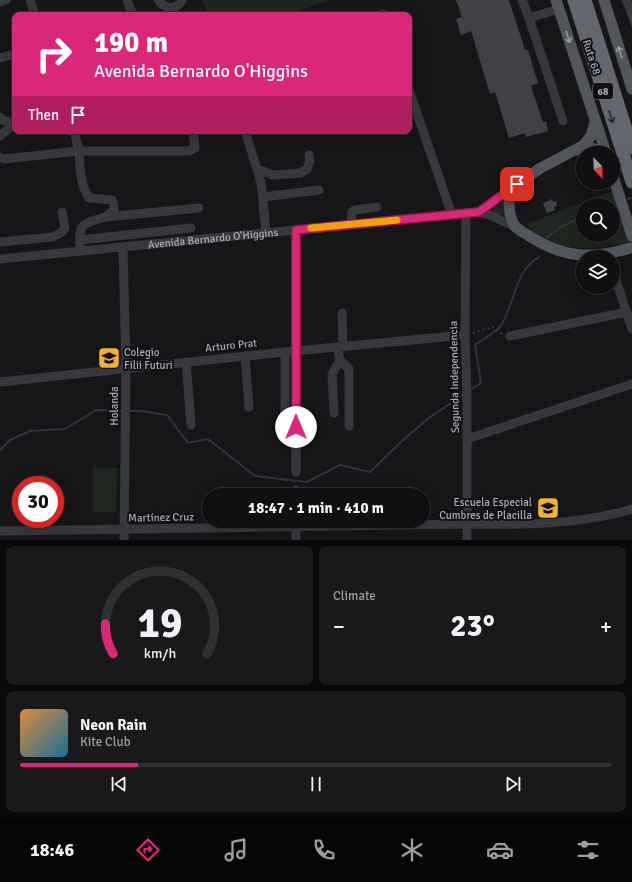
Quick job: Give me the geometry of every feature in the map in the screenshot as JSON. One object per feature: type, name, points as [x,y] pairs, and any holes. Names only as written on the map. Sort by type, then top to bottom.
[{"type":"highway","name":"Ruta 68","points":[[574,0],[632,182]]},
{"type":"highway","name":"Ruta 68","points":[[585,0],[632,148]]},
{"type":"main road","points":[[604,0],[630,73],[632,89]]},
{"type":"main road","points":[[558,4],[604,146]]},
{"type":"main road","name":"Avenida Bernardo O'Higgins","points":[[511,188],[540,169],[584,145],[593,132],[595,122]]},
{"type":"main road","points":[[511,188],[509,205],[515,227],[541,244],[570,254],[590,255],[599,255],[630,248]]},
{"type":"main road","points":[[617,190],[632,236]]},
{"type":"street","points":[[0,2],[6,0]]},
{"type":"street","points":[[30,0],[34,12]]},
{"type":"street","points":[[127,0],[132,12]]},
{"type":"street","points":[[158,0],[163,6],[173,8],[180,5],[182,0]]},
{"type":"street","points":[[522,0],[563,121]]},
{"type":"street","points":[[626,0],[630,9]]},
{"type":"street","points":[[528,18],[558,4]]},
{"type":"street","points":[[0,58],[12,55]]},
{"type":"street","points":[[412,99],[452,215]]},
{"type":"street","points":[[0,118],[12,123]]},
{"type":"street","points":[[0,136],[12,126]]},
{"type":"street","points":[[75,134],[79,151],[82,183],[85,192],[89,198],[112,200],[114,205],[114,210],[105,217]]},
{"type":"street","points":[[0,157],[4,159],[79,151],[189,151],[194,148],[193,134]]},
{"type":"street","points":[[246,134],[261,182],[266,232]]},
{"type":"street","points":[[257,169],[273,175],[300,172],[307,170],[310,161],[309,155]]},
{"type":"street","name":"Avenida Bernardo O'Higgins","points":[[0,259],[123,248],[266,232],[466,214],[479,212],[511,188]]},
{"type":"street","points":[[263,197],[319,190]]},
{"type":"street","points":[[351,224],[352,212],[355,210],[376,207]]},
{"type":"street","points":[[80,252],[79,232],[82,226],[105,217],[199,208]]},
{"type":"street","points":[[0,242],[52,237],[61,233],[64,228],[62,212]]},
{"type":"street","points":[[479,212],[492,216],[515,227]]},
{"type":"street","name":"Segunda Independencia","points":[[466,214],[465,335],[467,386],[467,540]]},
{"type":"street","points":[[80,240],[191,228]]},
{"type":"street","points":[[296,230],[296,472]]},
{"type":"street","name":"Holanda","points":[[123,248],[126,368],[124,540]]},
{"type":"street","points":[[620,292],[632,329]]},
{"type":"street","points":[[506,335],[627,312]]},
{"type":"street","points":[[334,413],[332,374],[340,360],[342,313]]},
{"type":"street","name":"Arturo Prat","points":[[0,382],[126,368],[465,335]]},
{"type":"street","points":[[285,420],[286,352]]},
{"type":"street","points":[[245,356],[249,407]]},
{"type":"street","points":[[340,360],[348,370],[349,426]]},
{"type":"street","points":[[186,362],[192,425]]},
{"type":"street","points":[[467,439],[632,384]]},
{"type":"street","name":"Martínez Cruz","points":[[430,524],[550,524],[590,518],[632,508]]},
{"type":"street","name":"Martínez Cruz","points":[[0,531],[202,527]]},
{"type":"street","points":[[296,528],[296,540]]},
{"type":"street","points":[[49,530],[51,540]]},
{"type":"path","points":[[465,335],[493,327],[506,335]]},
{"type":"shaded area","points":[[203,0],[331,0],[294,12],[207,12]]},
{"type":"shaded area","points":[[614,190],[616,198],[594,198]]},
{"type":"shaded area","points":[[505,199],[506,217],[489,211],[498,206]]},
{"type":"shaded area","points":[[576,205],[576,242],[620,242],[620,211],[629,242],[606,247],[568,247],[556,245],[535,234],[527,224]]},
{"type":"shaded area","points":[[93,468],[117,468],[116,512],[93,512]]},
{"type":"building","points":[[456,0],[509,0],[525,50],[528,50],[538,83],[531,86],[543,122],[546,122],[548,131],[526,137],[525,133],[509,138],[495,92],[490,94],[471,31],[461,35],[456,19],[462,17]]},
{"type":"building","points":[[632,9],[632,27],[626,11]]},
{"type":"building","points":[[552,199],[553,202],[556,201],[557,206],[554,207],[555,210],[547,213],[543,203]]},
{"type":"waterway","points":[[628,199],[632,198]]},
{"type":"waterway","points":[[547,237],[559,228],[576,220]]},
{"type":"waterway","points":[[470,390],[481,383],[475,345],[500,327],[520,278],[531,263],[539,257]]},
{"type":"waterway","points":[[128,411],[141,411],[167,415],[188,443],[208,439],[255,476],[307,482],[340,465],[370,472],[402,441],[430,417],[465,394]]},
{"type":"waterway","points":[[0,450],[10,440],[30,431],[65,429],[96,410],[123,411]]},
{"type":"slow traffic","points":[[311,228],[397,220]]},
{"type":"place","name":"Colegio Filii Futuri","points":[[109,358]]},
{"type":"place","name":"Escuela Especial Cumbres de Placilla","points":[[548,508]]},
{"type":"route","points":[[296,427],[296,230],[479,212],[517,184]]}]
